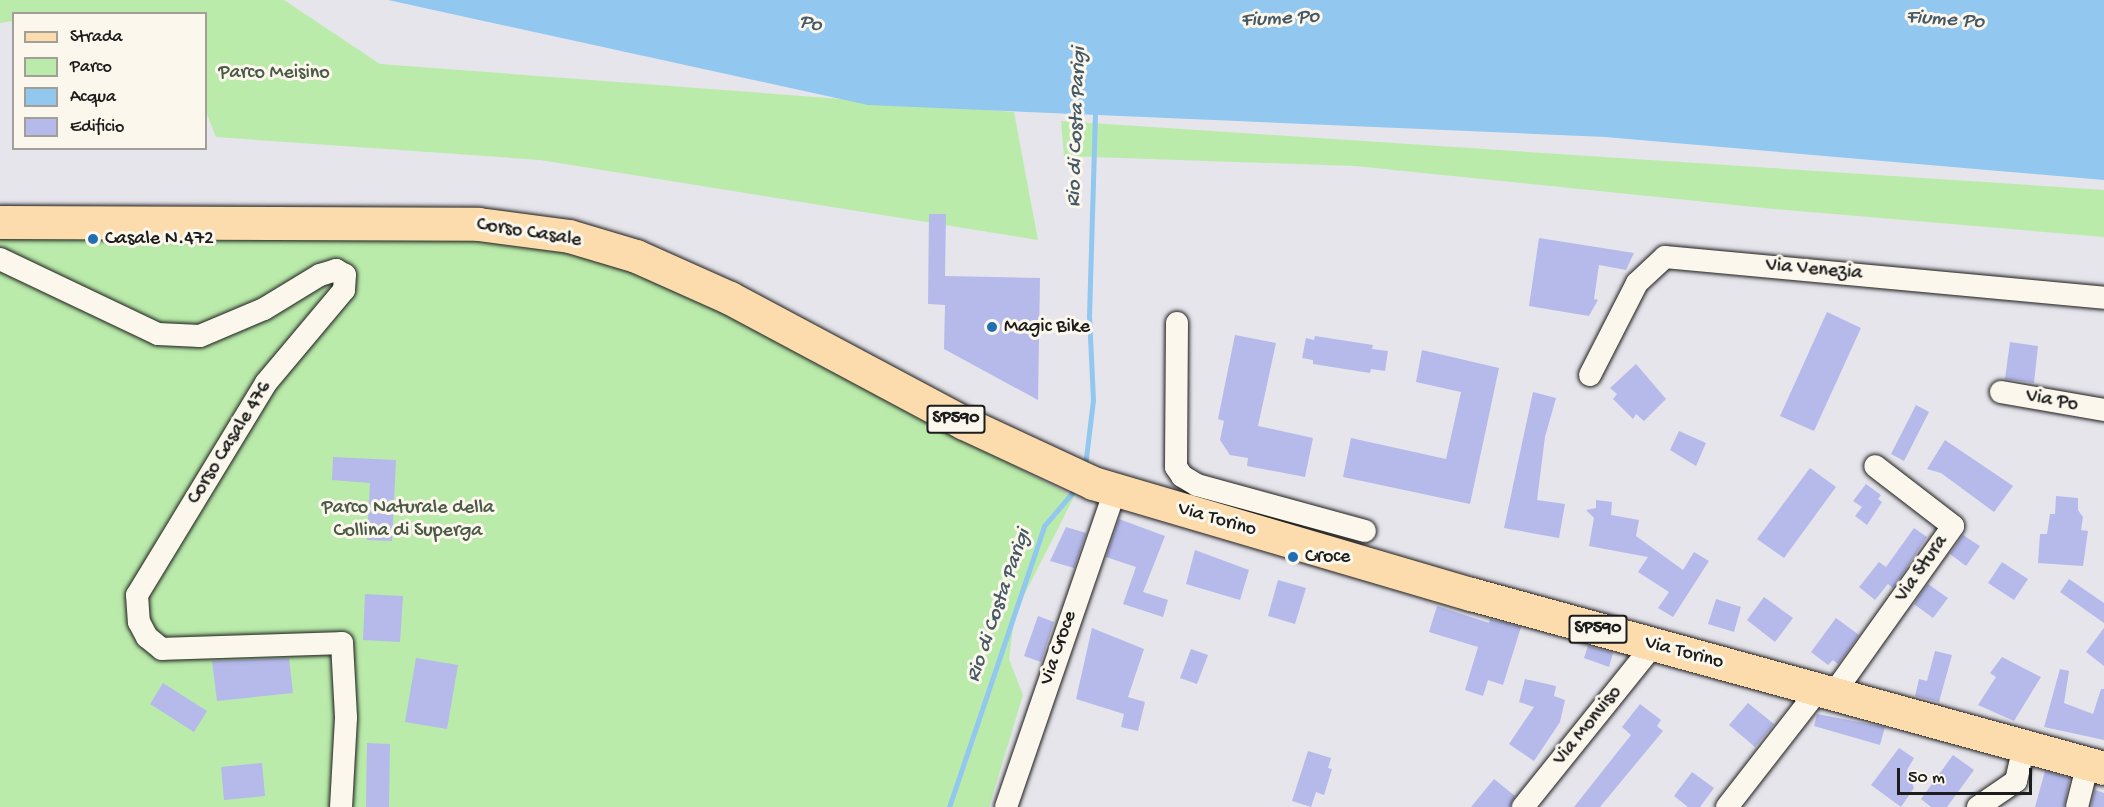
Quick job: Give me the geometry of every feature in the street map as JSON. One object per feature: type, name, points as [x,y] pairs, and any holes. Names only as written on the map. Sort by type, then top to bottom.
[{"type":"main road","name":"Corso Casale","points":[[0,222],[478,224],[569,236],[646,261],[730,298],[964,423],[1094,483]]},
{"type":"main road","name":"Via Torino","points":[[1094,483],[1295,527],[1654,644],[2096,766]]},
{"type":"street","name":"Via Venezia","points":[[1590,375],[1637,283],[1665,257],[2104,298]]},
{"type":"street","name":"Corso Casale 476","points":[[0,259],[158,334],[200,336],[264,309],[320,274],[336,270],[345,275],[344,290],[266,383],[136,595],[139,622],[147,637],[162,649],[342,643],[346,718],[341,807]]},
{"type":"street","points":[[1177,323],[1173,423],[1176,467],[1182,476],[1197,485],[1295,527],[1365,531]]},
{"type":"street","name":"Via Po","points":[[2001,392],[2104,410]]},
{"type":"street","name":"Via Stura","points":[[1827,691],[1953,526],[1875,466]]},
{"type":"street","name":"Via Croce","points":[[1006,807],[1094,483]]},
{"type":"street","name":"Via Monviso","points":[[1523,807],[1654,644]]},
{"type":"street","points":[[1727,807],[1827,691]]},
{"type":"street","points":[[1978,807],[2016,781],[2024,745]]},
{"type":"street","points":[[2077,807],[2096,766]]},
{"type":"green space","name":"Parco Meisino","points":[[0,0],[284,0],[380,64],[1014,112],[1038,240],[540,160],[216,137],[207,114],[207,12],[12,12],[12,21],[0,23]]},
{"type":"green space","points":[[1061,121],[2104,190],[2104,237],[1774,209],[1355,166],[1064,156]]},
{"type":"green space","name":"Parco Naturale della Collina di Superga","points":[[476,231],[639,268],[1074,497],[1015,613],[1009,659],[1023,695],[989,807],[0,807],[0,233]]},
{"type":"water","points":[[388,0],[2104,0],[2104,180],[1605,137],[868,105]]},
{"type":"building","name":"Magic Bike","points":[[929,214],[946,214],[945,276],[1040,278],[1038,400],[944,349],[945,305],[928,304]]},
{"type":"building","points":[[1539,238],[1634,253],[1626,270],[1599,265],[1594,299],[1598,300],[1589,316],[1529,306]]},
{"type":"building","points":[[1827,312],[1861,328],[1814,431],[1780,416]]},
{"type":"building","points":[[1235,335],[1276,343],[1258,426],[1313,438],[1305,477],[1247,466],[1248,458],[1230,455],[1220,440],[1224,421],[1218,419]]},
{"type":"building","points":[[1315,336],[1373,345],[1372,349],[1388,351],[1385,371],[1371,369],[1370,373],[1313,364],[1313,360],[1302,358],[1306,338],[1314,340]]},
{"type":"building","points":[[2010,342],[2038,346],[2034,383],[2005,379]]},
{"type":"building","points":[[1422,350],[1499,368],[1470,504],[1343,477],[1351,438],[1446,459],[1461,392],[1416,382]]},
{"type":"building","points":[[1636,364],[1666,399],[1644,421],[1636,414],[1633,419],[1613,399],[1617,394],[1610,388]]},
{"type":"building","points":[[1533,392],[1556,398],[1545,437],[1537,500],[1565,504],[1559,538],[1504,528]]},
{"type":"building","points":[[1916,405],[1929,412],[1904,461],[1891,454]]},
{"type":"building","points":[[1679,431],[1706,443],[1696,466],[1670,450]]},
{"type":"building","points":[[1945,440],[2013,486],[1994,512],[1941,473],[1927,469]]},
{"type":"building","points":[[333,457],[396,460],[392,541],[367,540],[370,483],[332,480]]},
{"type":"building","points":[[1810,468],[1836,487],[1784,558],[1757,539]]},
{"type":"building","points":[[1866,484],[1881,495],[1878,499],[1882,502],[1867,525],[1855,516],[1862,507],[1853,501]]},
{"type":"building","points":[[2056,496],[2078,498],[2078,510],[2083,517],[2081,530],[2088,531],[2083,566],[2038,563],[2040,534],[2047,534],[2050,514],[2055,514]]},
{"type":"building","points":[[1596,500],[1612,502],[1611,515],[1639,520],[1636,536],[1683,570],[1694,552],[1709,561],[1673,617],[1658,608],[1669,592],[1638,572],[1648,557],[1589,546],[1594,518],[1586,510],[1596,508]]},
{"type":"building","points":[[1119,519],[1165,536],[1143,592],[1168,600],[1163,617],[1123,604],[1136,567],[1106,557]]},
{"type":"building","points":[[1066,527],[1086,533],[1074,568],[1050,561]]},
{"type":"building","points":[[1914,528],[1927,537],[1893,588],[1888,584],[1875,600],[1859,587],[1879,562],[1886,567]]},
{"type":"building","points":[[1963,535],[1980,546],[1966,566],[1950,554]]},
{"type":"building","points":[[1195,550],[1249,570],[1240,600],[1186,584]]},
{"type":"building","points":[[2002,562],[2028,579],[2014,600],[1988,583]]},
{"type":"building","points":[[2069,579],[2104,603],[2104,623],[2060,592]]},
{"type":"building","points":[[1278,580],[1306,588],[1295,624],[1268,616]]},
{"type":"building","points":[[1928,584],[1948,598],[1933,618],[1914,604]]},
{"type":"building","points":[[365,594],[403,596],[400,642],[363,640]]},
{"type":"building","points":[[1764,597],[1793,618],[1775,642],[1747,620]]},
{"type":"building","points":[[1716,599],[1741,607],[1734,632],[1708,624]]},
{"type":"building","points":[[1437,606],[1489,623],[1490,619],[1521,627],[1503,685],[1488,680],[1483,696],[1465,690],[1478,647],[1429,632]]},
{"type":"building","points":[[1038,616],[1054,622],[1041,662],[1024,656]]},
{"type":"building","points":[[1836,618],[1859,635],[1838,664],[1833,660],[1828,665],[1811,652]]},
{"type":"building","points":[[1092,628],[1144,649],[1128,697],[1145,702],[1138,731],[1121,727],[1124,714],[1076,699]]},
{"type":"building","points":[[2104,628],[2104,666],[2086,652]]},
{"type":"building","points":[[1588,646],[1613,653],[1609,667],[1584,658]]},
{"type":"building","points":[[1191,649],[1208,655],[1197,684],[1180,678]]},
{"type":"building","points":[[1935,651],[1952,655],[1939,702],[1915,696],[1919,679],[1927,681]]},
{"type":"building","points":[[2002,657],[2041,677],[2014,721],[1978,705],[1996,677],[1990,673]]},
{"type":"building","points":[[289,658],[293,693],[217,701],[212,661]]},
{"type":"building","points":[[416,658],[458,665],[447,729],[405,722]]},
{"type":"building","points":[[2060,669],[2069,671],[2064,703],[2093,714],[2101,689],[2104,689],[2104,740],[2044,727]]},
{"type":"building","points":[[1525,679],[1556,686],[1554,696],[1565,700],[1560,722],[1534,761],[1509,744],[1534,707],[1519,702]]},
{"type":"building","points":[[163,683],[207,711],[194,732],[150,704]]},
{"type":"building","points":[[1748,703],[1774,724],[1755,747],[1729,725]]},
{"type":"building","points":[[1640,704],[1661,720],[1657,726],[1663,731],[1600,807],[1574,807],[1631,735],[1622,727]]},
{"type":"building","points":[[1817,714],[1885,727],[1880,745],[1814,726]]},
{"type":"building","points":[[367,743],[390,744],[389,807],[366,807]]},
{"type":"building","points":[[1899,748],[1914,758],[1907,770],[1914,788],[1901,807],[1871,785]]},
{"type":"building","points":[[1308,751],[1331,758],[1328,768],[1332,769],[1324,795],[1316,792],[1311,807],[1292,801]]},
{"type":"building","points":[[1953,755],[1974,770],[1947,807],[1931,807],[1921,799]]},
{"type":"building","points":[[262,763],[265,796],[224,800],[221,767]]},
{"type":"building","points":[[2045,771],[2070,778],[2064,807],[2035,807]]},
{"type":"building","points":[[1692,772],[1714,788],[1700,807],[1688,807],[1674,796]]},
{"type":"building","points":[[1494,779],[1515,796],[1510,807],[1471,807]]},
{"type":"building","points":[[2095,790],[2104,793],[2104,807],[2091,807]]},
{"type":"waterway","name":"Rio di Costa Parigi","points":[[1085,466],[1093,400],[1089,316],[1095,110]]},
{"type":"waterway","name":"Rio di Costa Parigi","points":[[949,807],[1044,526],[1078,486]]},
{"type":"place","name":"Casale N.472","points":[[93,239]]},
{"type":"place","name":"Magic Bike","points":[[992,327]]},
{"type":"place","name":"Croce","points":[[1293,557]]},
{"type":"water label","name":"Fiume Po","points":[[1280,20]]},
{"type":"water label","name":"Fiume Po","points":[[1945,21]]},
{"type":"water label","name":"Po","points":[[810,25]]}]
